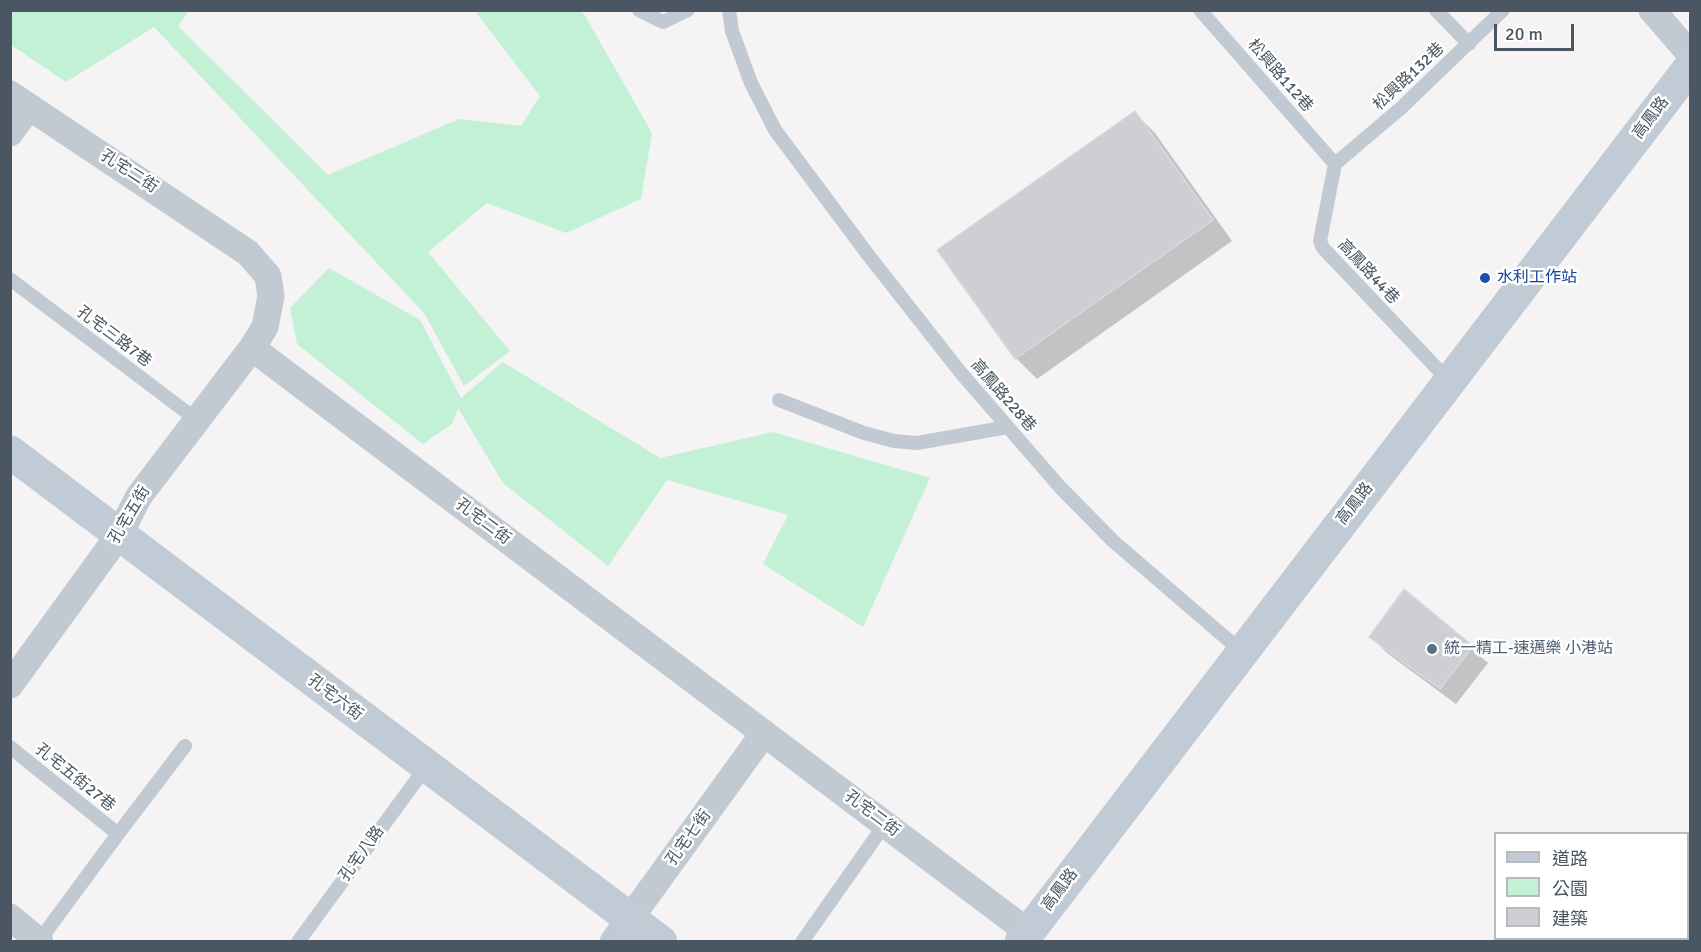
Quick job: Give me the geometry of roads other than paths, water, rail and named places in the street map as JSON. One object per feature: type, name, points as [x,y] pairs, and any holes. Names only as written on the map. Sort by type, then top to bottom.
[{"type":"street","points":[[1652,10],[1690,54]]},
{"type":"street","name":"高鳳路","points":[[1024,937],[1690,67]]},
{"type":"street","points":[[10,133],[20,101]]},
{"type":"street","name":"孔宅二街","points":[[20,101],[248,253],[268,276],[271,296],[265,327],[252,348],[885,824],[1024,937]]},
{"type":"street","name":"孔宅五街","points":[[11,683],[119,535],[139,496],[252,348]]},
{"type":"street","name":"孔宅六街","points":[[10,452],[426,768],[622,930],[661,942]]},
{"type":"street","name":"孔宅七街","points":[[622,930],[764,733]]},
{"type":"street","points":[[10,917],[39,941]]},
{"type":"lane","points":[[639,10],[663,22],[688,10]]},
{"type":"lane","name":"高鳳路228巷","points":[[729,10],[732,31],[751,83],[775,130],[869,256],[1059,486],[1113,541],[1241,651]]},
{"type":"lane","name":"松興路112巷","points":[[1200,10],[1335,164]]},
{"type":"lane","points":[[1436,10],[1469,44]]},
{"type":"lane","name":"松興路132巷","points":[[1335,164],[1401,108],[1503,10]]},
{"type":"lane","name":"高鳳路44巷","points":[[1335,164],[1320,241],[1323,248],[1449,381]]},
{"type":"lane","name":"孔宅三路7巷","points":[[10,279],[197,420]]},
{"type":"lane","points":[[779,400],[864,433],[894,441],[917,443],[1008,427]]},
{"type":"lane","name":"孔宅五街27巷","points":[[39,941],[185,746]]},
{"type":"lane","name":"孔宅五街27巷","points":[[10,747],[118,834]]},
{"type":"lane","name":"孔宅八路","points":[[298,942],[426,768]]},
{"type":"lane","points":[[802,942],[885,824]]},
{"type":"place","name":"水利工作站","points":[[1485,278]]},
{"type":"place","name":"統一精工-速邁樂 小港站","points":[[1432,649]]}]
